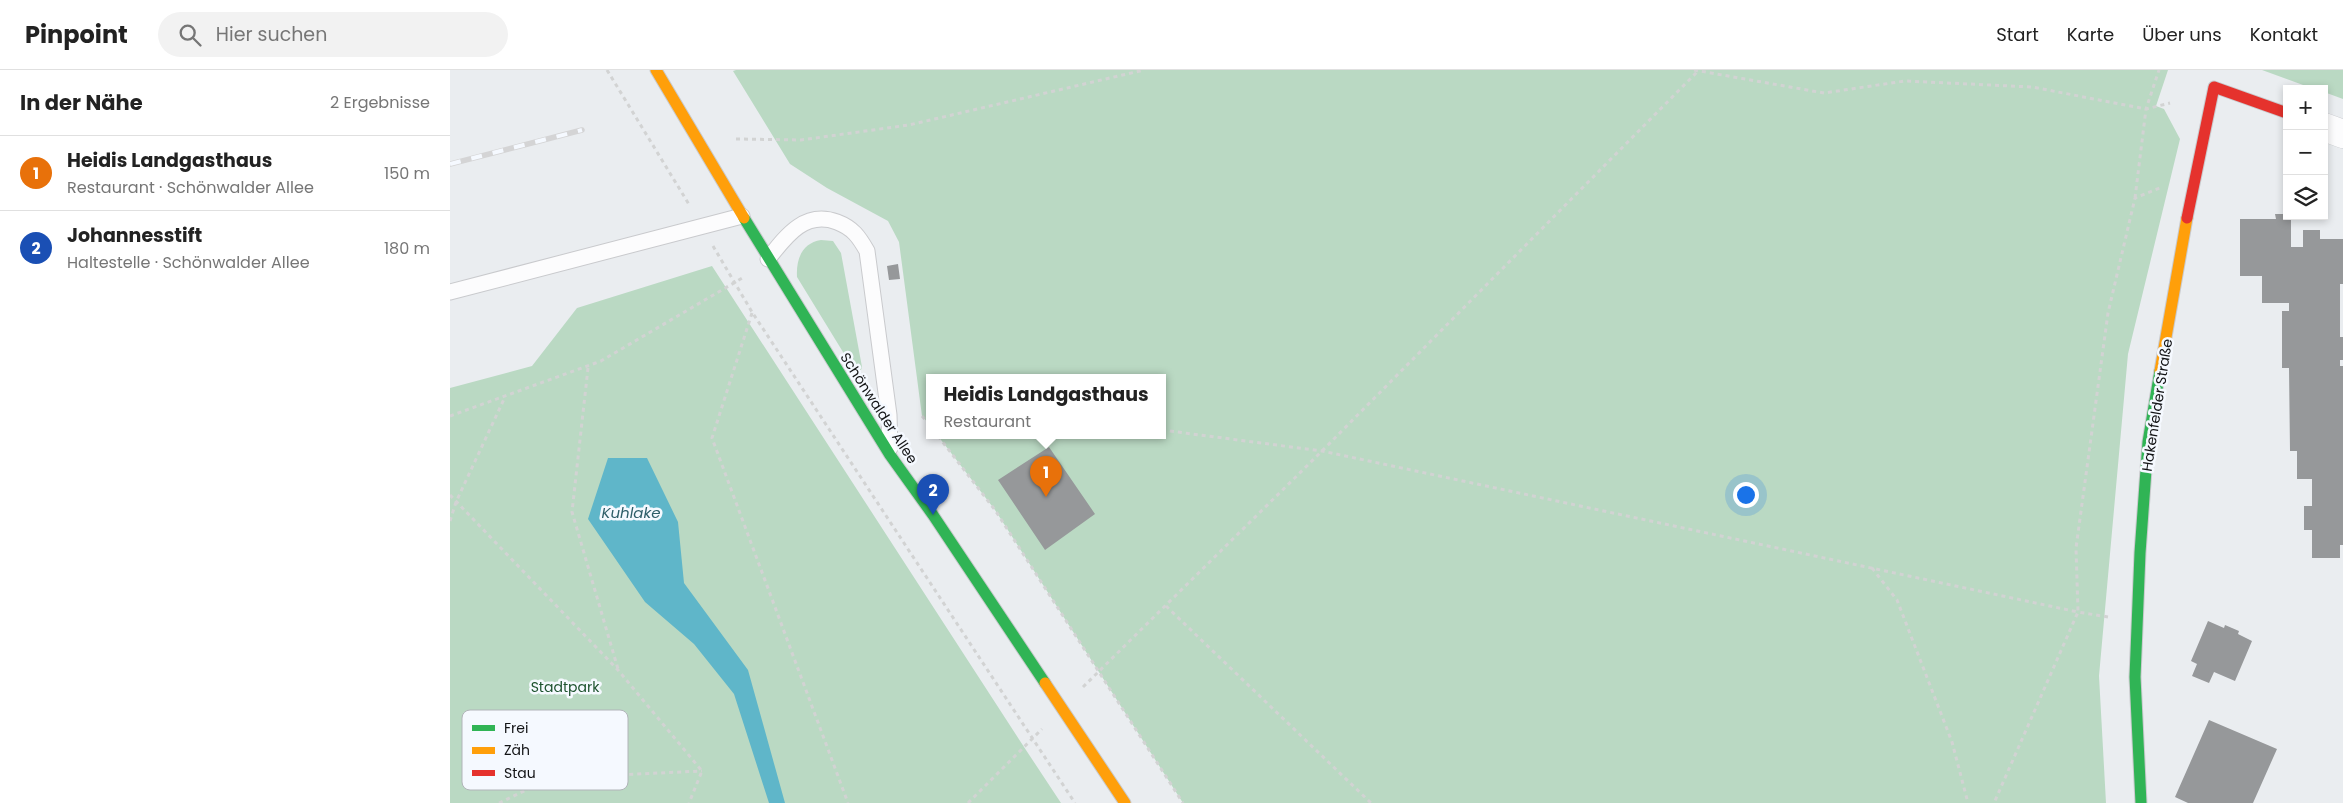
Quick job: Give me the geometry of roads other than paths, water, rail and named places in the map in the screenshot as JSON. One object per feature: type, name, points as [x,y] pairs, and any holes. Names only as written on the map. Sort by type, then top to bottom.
[{"type":"main road","name":"Schönwalder Allee","points":[[656,70],[768,259],[890,455],[933,515],[1125,803]]},
{"type":"main road","name":"Hakenfelder Straße","points":[[2141,803],[2135,677],[2140,553],[2148,442],[2195,174],[2214,87],[2283,113]]},
{"type":"street","points":[[2328,128],[2343,134]]},
{"type":"lane","points":[[450,292],[742,216]]},
{"type":"lane","points":[[768,259],[793,230],[809,220],[825,218],[841,224],[858,234],[867,252],[889,415],[890,455]]},
{"type":"water","name":"Kuhlake","points":[[608,458],[647,458],[678,522],[684,583],[748,670],[785,803],[769,803],[734,694],[694,644],[645,602],[588,519]]},
{"type":"railway","points":[[450,164],[582,130]]},
{"type":"place","name":"Heidis Landgasthaus","points":[[1046,497]]},
{"type":"place","name":"Johannesstift","points":[[933,515]]},
{"type":"park label","name":"Stadtpark","points":[[565,687]]}]
